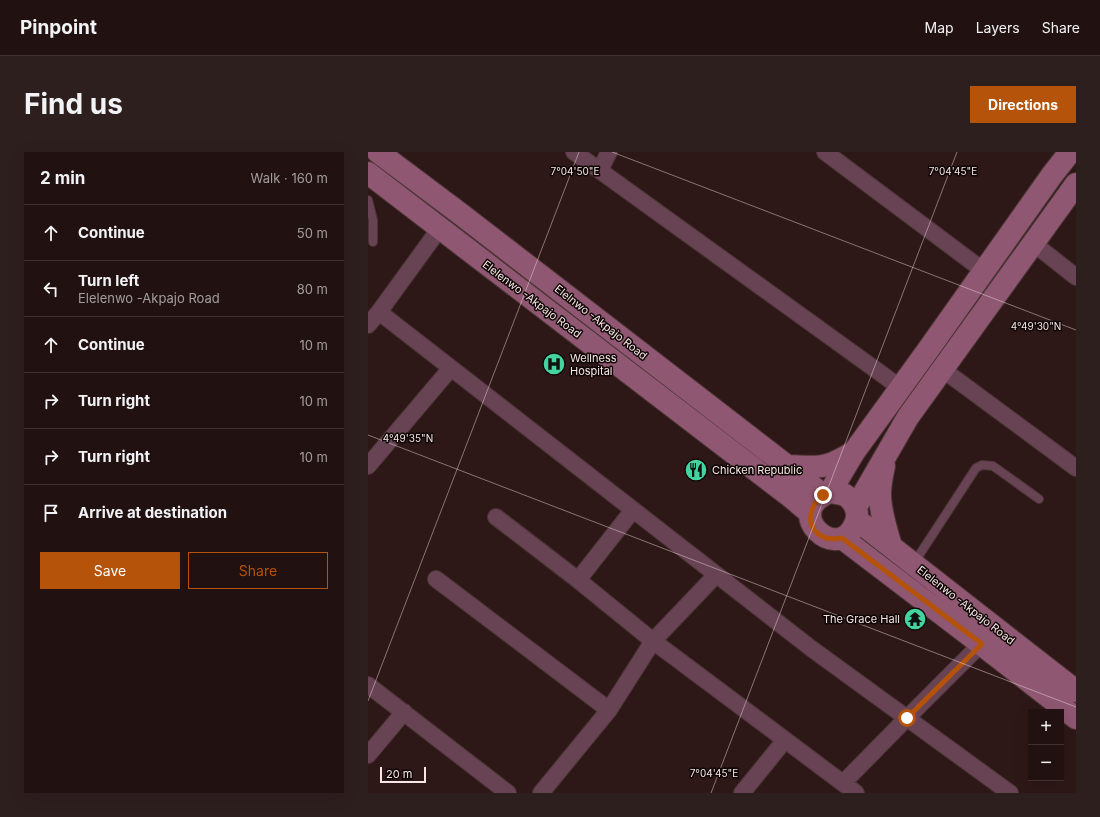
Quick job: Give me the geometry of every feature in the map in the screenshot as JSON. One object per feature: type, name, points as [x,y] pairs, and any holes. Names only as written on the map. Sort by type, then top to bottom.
[{"type":"main road","name":"Elelnwo -Akpajo Road","points":[[378,152],[787,466],[826,493]]},
{"type":"main road","points":[[1069,153],[826,493],[817,499],[812,506],[810,513],[811,521],[819,534],[826,538],[842,538],[853,529],[856,514],[908,417],[1076,184]]},
{"type":"main road","name":"Elelenwo -Akpajo Road","points":[[368,173],[785,492],[810,513]]},
{"type":"main road","points":[[787,466],[823,466],[832,464],[854,452]]},
{"type":"main road","points":[[885,459],[880,494],[881,506],[891,546]]},
{"type":"main road","points":[[826,493],[839,493],[846,496],[852,501],[856,514]]},
{"type":"main road","name":"Elelenwo -Akpajo Road","points":[[856,514],[913,564],[1076,691]]},
{"type":"main road","name":"Elelenwo -Akpajo Road","points":[[842,538],[982,644],[1076,718]]},
{"type":"street","points":[[574,152],[901,388]]},
{"type":"street","points":[[600,170],[608,152]]},
{"type":"street","points":[[825,152],[984,271]]},
{"type":"street","points":[[368,325],[440,228]]},
{"type":"street","points":[[1033,243],[1076,277]]},
{"type":"street","points":[[379,312],[812,649],[1010,793]]},
{"type":"street","points":[[368,466],[451,368]]},
{"type":"street","points":[[942,369],[1076,468]]},
{"type":"street","points":[[578,580],[633,510]]},
{"type":"street","points":[[496,517],[578,580],[653,641],[856,793]]},
{"type":"street","points":[[541,793],[609,710],[653,641],[716,575]]},
{"type":"street","points":[[436,579],[609,710]]},
{"type":"street","points":[[843,783],[982,644]]},
{"type":"street","points":[[368,685],[508,793]]},
{"type":"street","points":[[368,755],[404,712]]},
{"type":"street","points":[[742,793],[785,740]]},
{"type":"lane","points":[[368,200],[373,220],[372,242]]},
{"type":"lane","points":[[913,564],[976,468],[982,465],[993,466],[1039,499]]},
{"type":"place","name":"Wellness Hospital","points":[[554,364]]},
{"type":"place","name":"Chicken Republic","points":[[696,470]]},
{"type":"place","name":"The Grace Hall","points":[[915,619]]},
{"type":"route","points":[[823,495],[817,499],[812,506],[810,513],[814,528],[819,534],[826,538],[842,538],[982,644],[907,718]]}]
